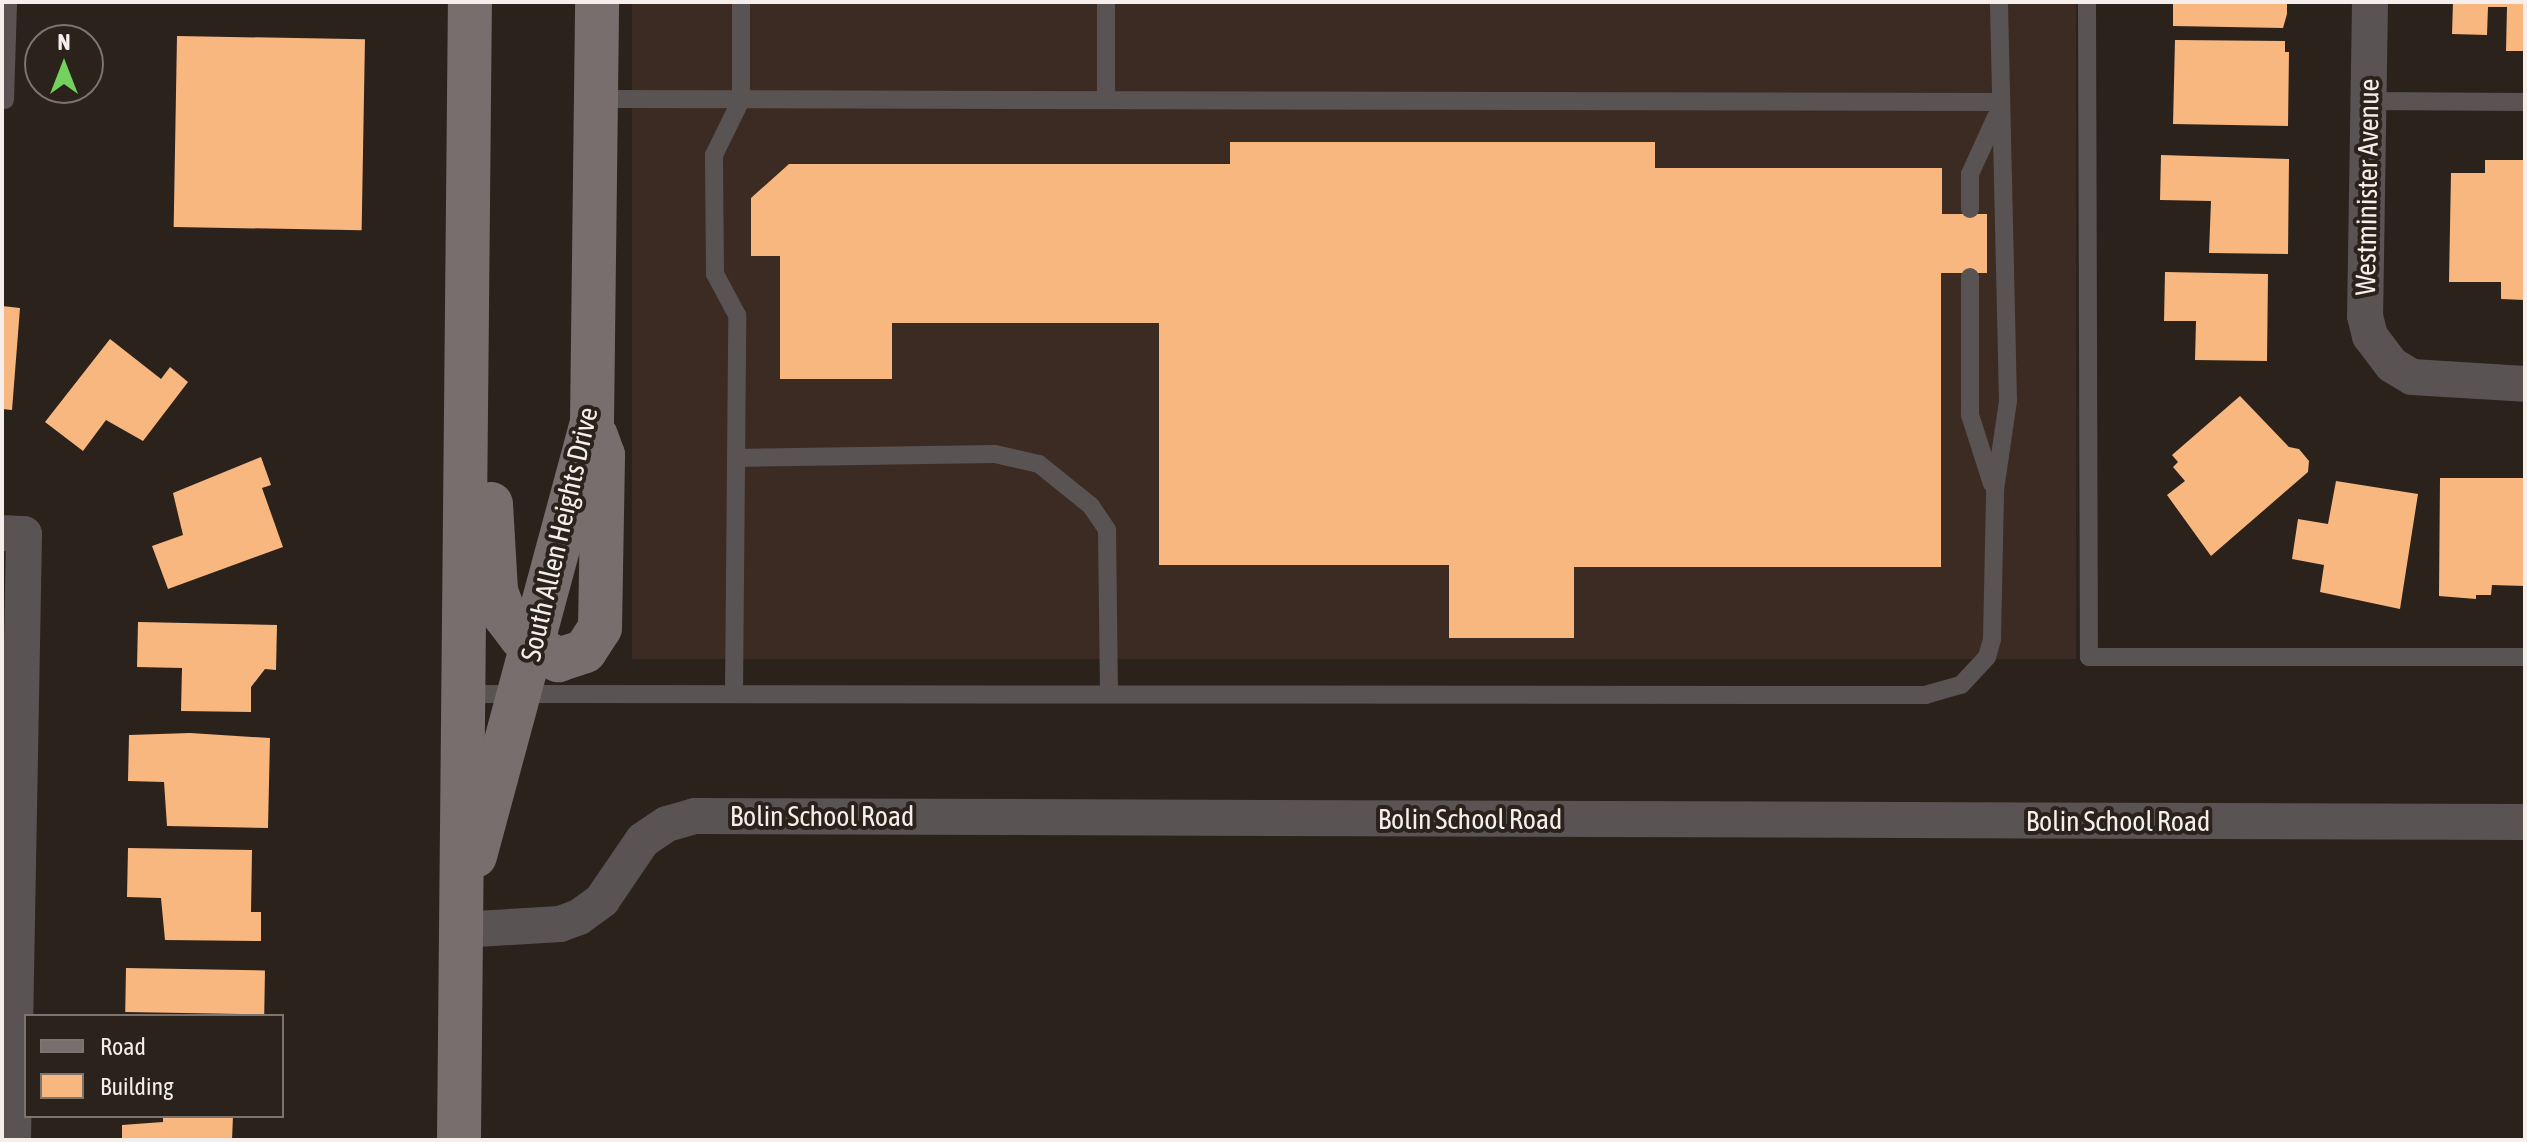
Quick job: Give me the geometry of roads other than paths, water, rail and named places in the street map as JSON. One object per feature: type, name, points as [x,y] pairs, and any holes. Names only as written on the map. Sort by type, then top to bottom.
[{"type":"main road","name":"South Allen Heights Drive","points":[[459,1140],[464,275],[470,2]]},
{"type":"main road","name":"South Allen Heights Drive","points":[[460,921],[520,694],[545,653],[592,422],[597,2]]},
{"type":"main road","points":[[464,275],[487,356],[496,591],[505,616],[545,653],[585,651],[600,628],[603,455],[592,422]]},
{"type":"street","name":"Westminister Avenue","points":[[2370,2],[2365,316],[2370,336],[2392,365],[2412,377],[2444,382],[2525,384]]},
{"type":"street","points":[[13,534],[10,892],[13,1140]]},
{"type":"street","name":"Bolin School Road","points":[[460,921],[560,924],[579,917],[602,900],[643,840],[667,824],[695,816],[2525,822]]},
{"type":"lane","points":[[5,100],[8,2]]},
{"type":"lane","points":[[734,694],[737,315],[715,274],[714,155],[741,100],[741,2]]},
{"type":"lane","points":[[1106,2],[1106,100]]},
{"type":"lane","points":[[461,694],[1944,692],[1976,673],[1992,639],[1995,490],[2008,401],[1999,2]]},
{"type":"lane","points":[[2087,2],[2089,657],[2525,657]]},
{"type":"lane","points":[[596,99],[1999,107]]},
{"type":"lane","points":[[2369,101],[2525,102]]},
{"type":"lane","points":[[1970,209],[1970,174],[1999,107]]},
{"type":"lane","points":[[1970,277],[1970,415],[1995,490]]},
{"type":"lane","points":[[736,458],[995,454],[1039,464],[1091,506],[1107,530],[1109,694]]},
{"type":"lane","points":[[545,653],[599,694]]}]
